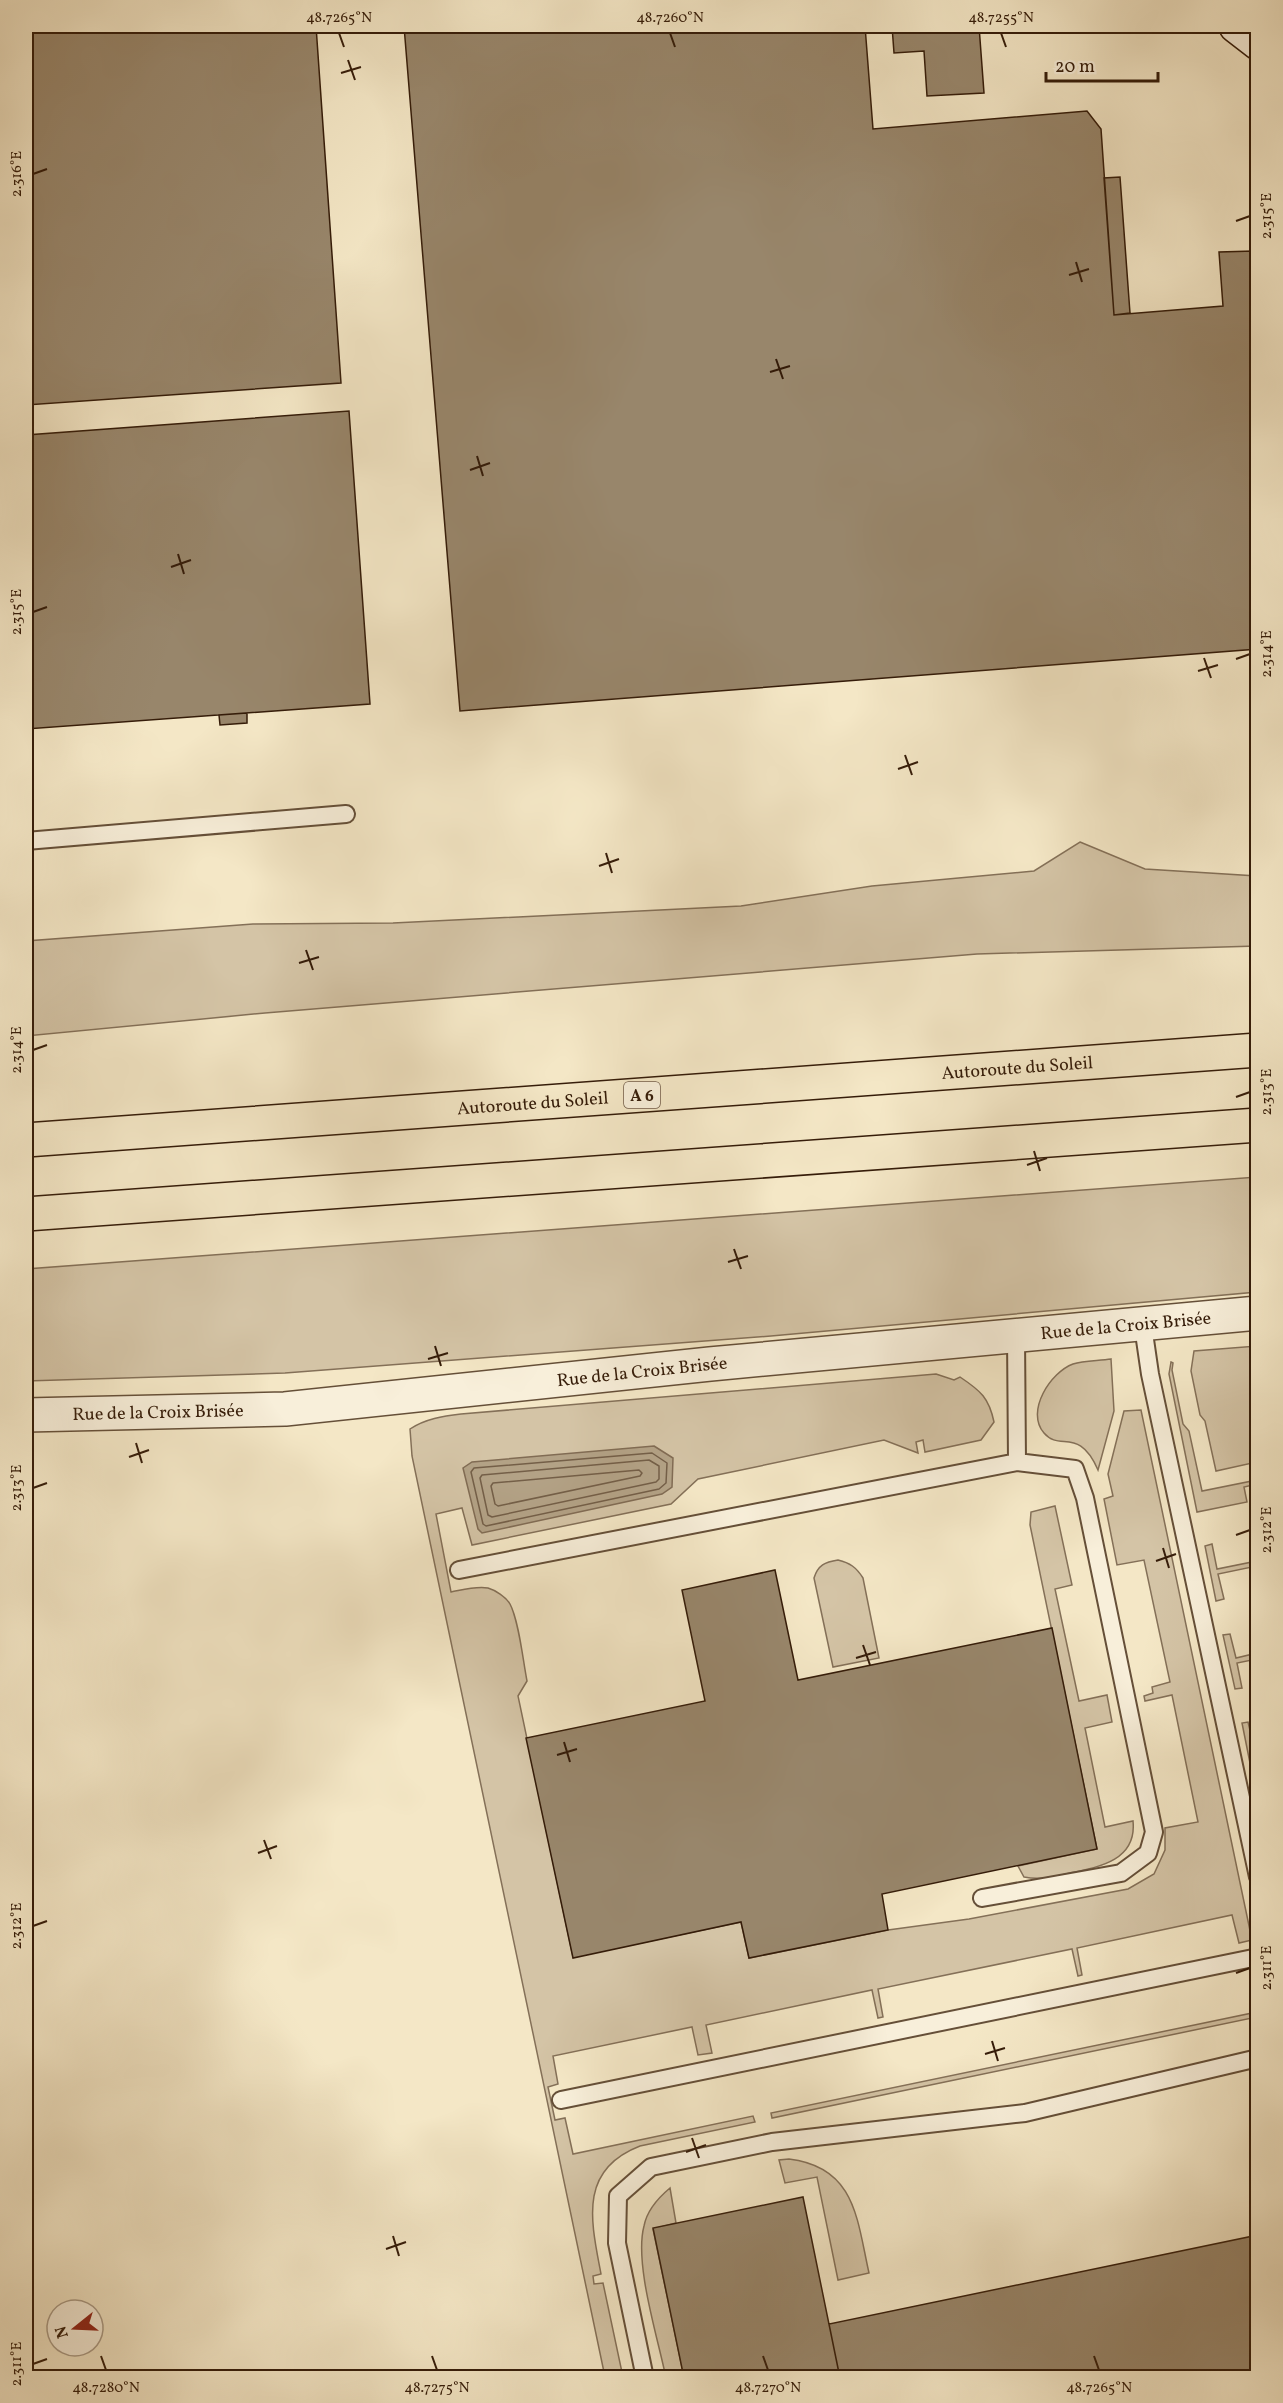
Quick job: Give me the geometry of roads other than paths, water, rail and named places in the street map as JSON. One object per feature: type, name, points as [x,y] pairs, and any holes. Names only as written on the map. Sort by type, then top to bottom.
[{"type":"highway","name":"Autoroute du Soleil","points":[[26,1140],[1257,1050]]},
{"type":"highway","points":[[26,1214],[1257,1125]]},
{"type":"street","points":[[1236,26],[1257,43]]},
{"type":"street","name":"Rue de la Croix Brisée","points":[[26,1414],[285,1409],[710,1364],[1257,1314]]},
{"type":"lane","points":[[26,840],[346,814]]},
{"type":"lane","points":[[1143,1326],[1150,1374],[1257,1877]]},
{"type":"lane","points":[[1016,1336],[1017,1462]]},
{"type":"lane","points":[[459,1570],[1017,1462],[1075,1468],[1082,1488],[1154,1832],[1148,1853],[1121,1873],[982,1898]]},
{"type":"lane","points":[[561,2100],[1257,1957]]},
{"type":"lane","points":[[645,2378],[617,2243],[618,2196],[651,2167],[772,2142],[1025,2113],[1257,2058]]},
{"type":"water","points":[[654,1446],[673,1458],[672,1487],[662,1494],[482,1533],[478,1529],[463,1468],[472,1462]]}]
